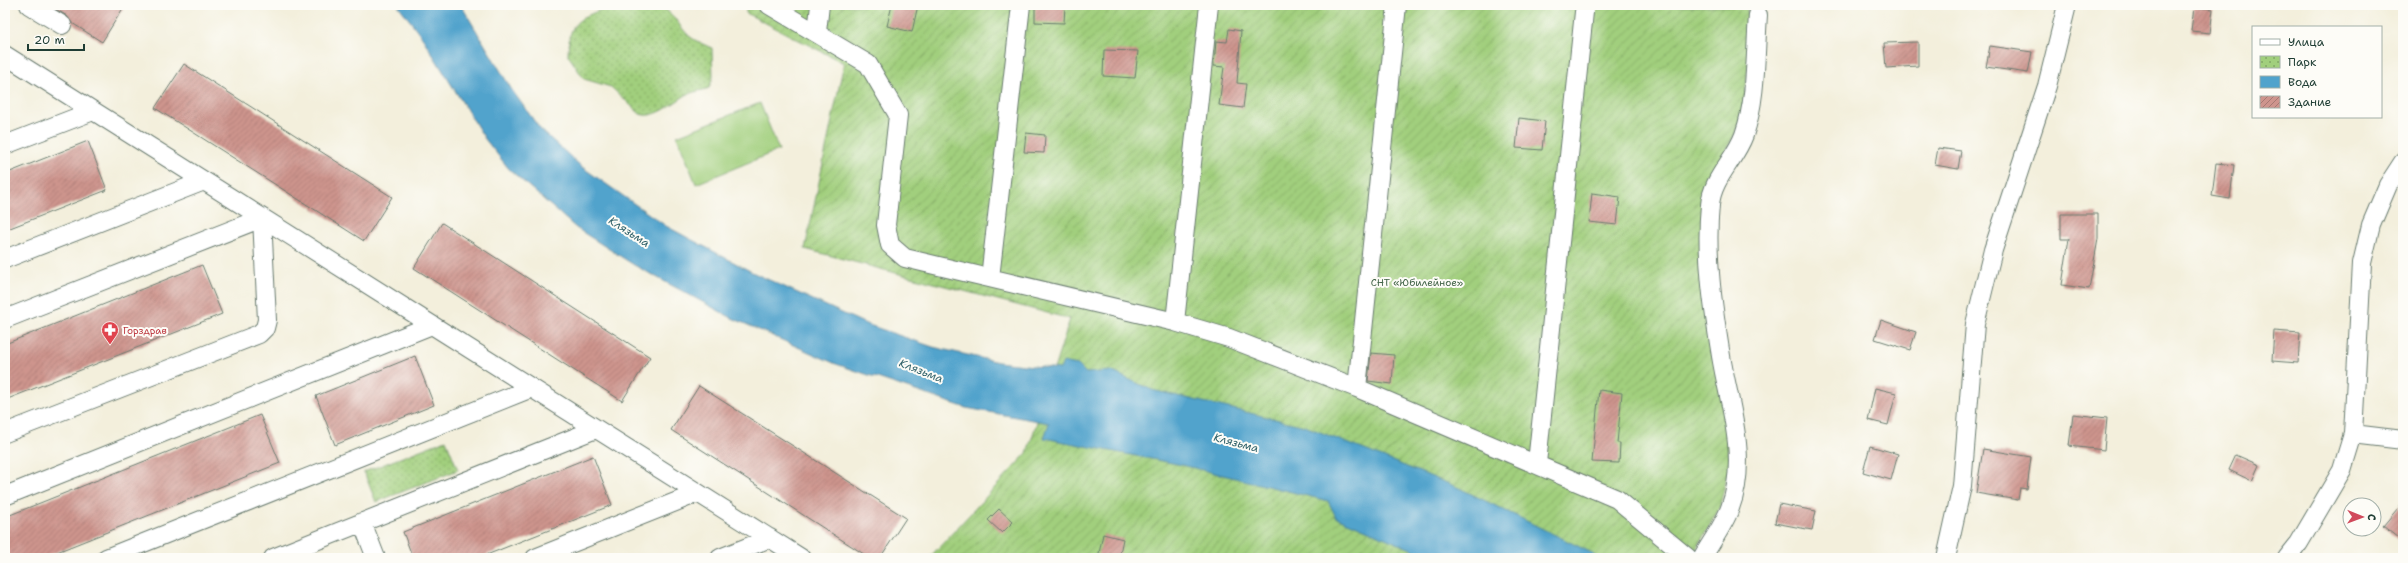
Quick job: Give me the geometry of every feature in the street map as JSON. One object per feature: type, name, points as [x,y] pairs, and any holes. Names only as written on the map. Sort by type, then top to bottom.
[{"type":"street","points":[[29,5],[62,25]]},
{"type":"street","points":[[769,5],[817,32],[868,64],[898,115],[886,224],[890,245],[905,258],[1175,322],[1229,338],[1357,388],[1617,498],[1688,558]]},
{"type":"street","points":[[817,32],[820,5]]},
{"type":"street","points":[[990,278],[1021,5]]},
{"type":"street","points":[[1175,322],[1209,5]]},
{"type":"street","points":[[1357,388],[1397,5]]},
{"type":"street","points":[[1946,558],[1962,486],[1975,324],[1993,250],[2047,86],[2067,5]]},
{"type":"street","points":[[1537,463],[1584,12]]},
{"type":"street","points":[[1702,558],[1730,508],[1739,465],[1734,421],[1721,356],[1710,276],[1710,204],[1719,176],[1743,137],[1752,102],[1758,15]]},
{"type":"street","points":[[5,55],[801,558]]},
{"type":"street","points":[[5,145],[93,111]]},
{"type":"street","points":[[2287,558],[2299,543],[2342,470],[2353,434],[2362,263],[2371,225],[2388,185],[2403,162]]},
{"type":"street","points":[[5,259],[204,181]]},
{"type":"street","points":[[5,319],[262,218]]},
{"type":"street","points":[[5,433],[259,334],[265,328],[267,320],[262,218]]},
{"type":"street","points":[[5,496],[432,325]]},
{"type":"street","points":[[106,558],[532,388]]},
{"type":"street","points":[[273,558],[596,429]]},
{"type":"street","points":[[2353,434],[2403,440]]},
{"type":"street","points":[[535,558],[698,493]]},
{"type":"street","points":[[362,522],[376,558]]},
{"type":"street","points":[[720,558],[770,538]]},
{"type":"green space","points":[[611,5],[657,5],[667,11],[689,36],[712,48],[713,77],[709,88],[688,94],[659,112],[646,115],[640,114],[611,87],[584,79],[568,55],[571,33],[578,21]]},
{"type":"green space","name":"СНТ «Юбилейное»","points":[[746,5],[1747,6],[1748,65],[1743,118],[1705,192],[1730,464],[1719,509],[1691,558],[929,558],[1027,453],[1070,319],[805,249],[844,63],[746,13]]},
{"type":"green space","points":[[760,103],[779,150],[696,184],[677,136]]},
{"type":"green space","points":[[446,440],[458,470],[376,502],[364,472]]},
{"type":"water","name":"Клязьма","points":[[398,5],[461,5],[512,90],[540,129],[582,167],[666,226],[754,273],[866,324],[933,347],[998,362],[1060,369],[1063,362],[1078,365],[1086,373],[1111,371],[1152,390],[1305,426],[1457,487],[1590,552],[1597,558],[1432,558],[1336,517],[1328,501],[1182,465],[1044,438],[1049,423],[966,408],[836,364],[732,318],[634,265],[576,228],[509,169],[485,139],[420,34]]},
{"type":"building","points":[[49,5],[125,5],[102,42],[72,23],[67,16]]},
{"type":"building","points":[[892,5],[918,5],[912,32],[887,26]]},
{"type":"building","points":[[1035,5],[1065,5],[1064,23],[1035,22]]},
{"type":"building","points":[[2194,7],[2213,9],[2210,33],[2191,31]]},
{"type":"building","points":[[1229,29],[1241,31],[1237,83],[1246,84],[1243,108],[1219,105],[1224,67],[1214,66],[1216,41],[1227,42]]},
{"type":"building","points":[[1918,42],[1918,66],[1886,68],[1884,43]]},
{"type":"building","points":[[1990,46],[2032,52],[2028,73],[1986,67]]},
{"type":"building","points":[[1104,50],[1138,51],[1135,78],[1103,76]]},
{"type":"building","points":[[184,64],[392,197],[364,241],[155,108]]},
{"type":"building","points":[[1519,118],[1545,121],[1542,150],[1516,148]]},
{"type":"building","points":[[1026,133],[1045,135],[1044,153],[1024,152]]},
{"type":"building","points":[[88,141],[107,190],[5,230],[5,174]]},
{"type":"building","points":[[1938,148],[1961,151],[1958,169],[1935,165]]},
{"type":"building","points":[[2216,163],[2234,165],[2230,199],[2212,196]]},
{"type":"building","points":[[1592,193],[1620,197],[1617,225],[1589,222]]},
{"type":"building","points":[[2061,214],[2098,214],[2098,239],[2089,289],[2062,285],[2069,239],[2061,239]]},
{"type":"building","points":[[442,223],[650,357],[622,401],[414,268]]},
{"type":"building","points":[[202,265],[222,314],[5,400],[5,344]]},
{"type":"building","points":[[1881,320],[1916,332],[1910,350],[1875,339]]},
{"type":"building","points":[[2274,331],[2300,333],[2298,363],[2272,361]]},
{"type":"building","points":[[1371,353],[1394,355],[1392,384],[1368,381]]},
{"type":"building","points":[[415,356],[434,405],[335,445],[316,396]]},
{"type":"building","points":[[699,386],[906,518],[880,558],[870,558],[671,430]]},
{"type":"building","points":[[1875,388],[1896,393],[1888,425],[1868,420]]},
{"type":"building","points":[[1599,390],[1622,393],[1617,443],[1620,443],[1619,463],[1592,462]]},
{"type":"building","points":[[2073,414],[2107,418],[2104,450],[2069,446]]},
{"type":"building","points":[[260,415],[280,463],[42,558],[8,558],[5,550],[5,517]]},
{"type":"building","points":[[1870,446],[1898,454],[1891,480],[1863,472]]},
{"type":"building","points":[[1983,449],[2031,457],[2027,489],[2020,488],[2018,500],[1976,493]]},
{"type":"building","points":[[2236,455],[2259,465],[2252,481],[2229,470]]},
{"type":"building","points":[[593,456],[612,505],[479,558],[413,558],[403,532]]},
{"type":"building","points":[[2403,502],[2403,542],[2383,526]]},
{"type":"building","points":[[1779,504],[1816,511],[1812,530],[1775,523]]},
{"type":"building","points":[[999,509],[1013,522],[1002,533],[988,520]]},
{"type":"building","points":[[1103,534],[1123,539],[1119,558],[1098,558]]},
{"type":"place","name":"Горздрав","points":[[110,345]]}]
